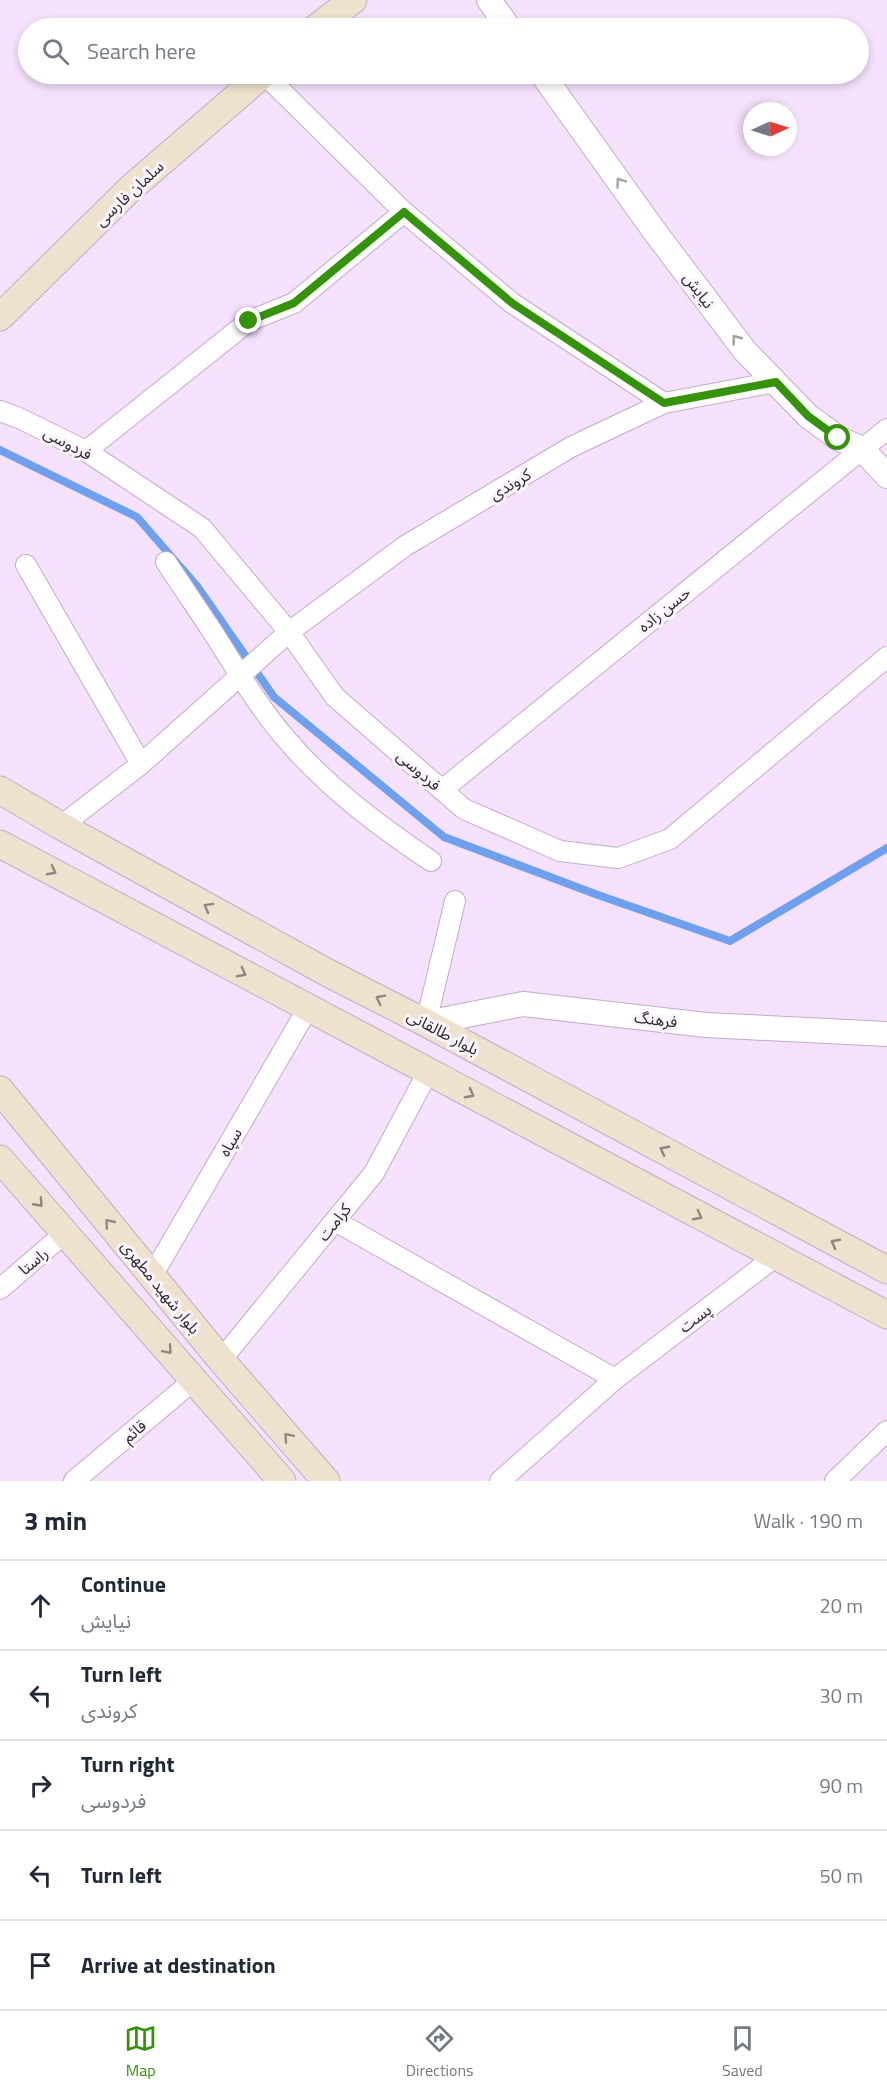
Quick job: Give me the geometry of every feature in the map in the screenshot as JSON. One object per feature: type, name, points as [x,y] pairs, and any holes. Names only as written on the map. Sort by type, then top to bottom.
[{"type":"main road","points":[[329,18],[353,0]]},
{"type":"main road","name":"سلمان فارسی","points":[[0,317],[131,188],[251,84]]},
{"type":"main road","name":"بلوار طالقانی","points":[[0,790],[328,973],[426,1023],[887,1270]]},
{"type":"main road","points":[[0,844],[887,1315]]},
{"type":"main road","name":"بلوار شهید مطهری","points":[[0,1090],[221,1360],[326,1481]]},
{"type":"main road","name":"بلوار شهید مطهری","points":[[0,1159],[282,1481]]},
{"type":"street","points":[[489,0],[502,18]]},
{"type":"street","points":[[273,84],[404,212],[512,303],[664,403]]},
{"type":"street","name":"نیایش","points":[[549,84],[655,232],[745,351],[808,416],[838,438],[862,449],[887,476]]},
{"type":"street","points":[[87,451],[249,321],[294,303],[404,212]]},
{"type":"street","name":"کروندی","points":[[61,826],[141,764],[289,632],[405,546],[571,447],[664,403],[776,382]]},
{"type":"street","name":"فردوسی","points":[[0,411],[87,451],[202,528],[289,632],[335,697],[464,809],[560,851],[618,858],[670,839],[887,657]]},
{"type":"street","name":"حسن زاده","points":[[442,790],[887,429]]},
{"type":"street","points":[[166,562],[212,630],[239,676],[287,740],[338,792],[394,836],[431,861]]},
{"type":"street","points":[[26,565],[141,764]]},
{"type":"street","points":[[426,1023],[455,901]]},
{"type":"street","name":"فرهنگ","points":[[426,1023],[523,1004],[706,1025],[887,1034]]},
{"type":"street","name":"سپاه","points":[[152,1276],[308,1008]]},
{"type":"street","name":"کرامت","points":[[221,1360],[374,1173],[428,1072]]},
{"type":"street","points":[[335,1221],[615,1379]]},
{"type":"street","name":"راستا","points":[[0,1289],[65,1233]]},
{"type":"street","name":"پست","points":[[500,1481],[615,1379],[775,1257]]},
{"type":"street","name":"قائم","points":[[74,1481],[194,1380]]},
{"type":"street","points":[[835,1481],[887,1431]]},
{"type":"waterway","points":[[0,450],[137,517],[197,586],[274,697],[444,837],[598,895],[730,941],[887,848]]},
{"type":"route","points":[[249,321],[294,303],[404,212],[512,303],[664,403],[776,382],[808,416],[838,438]]}]
